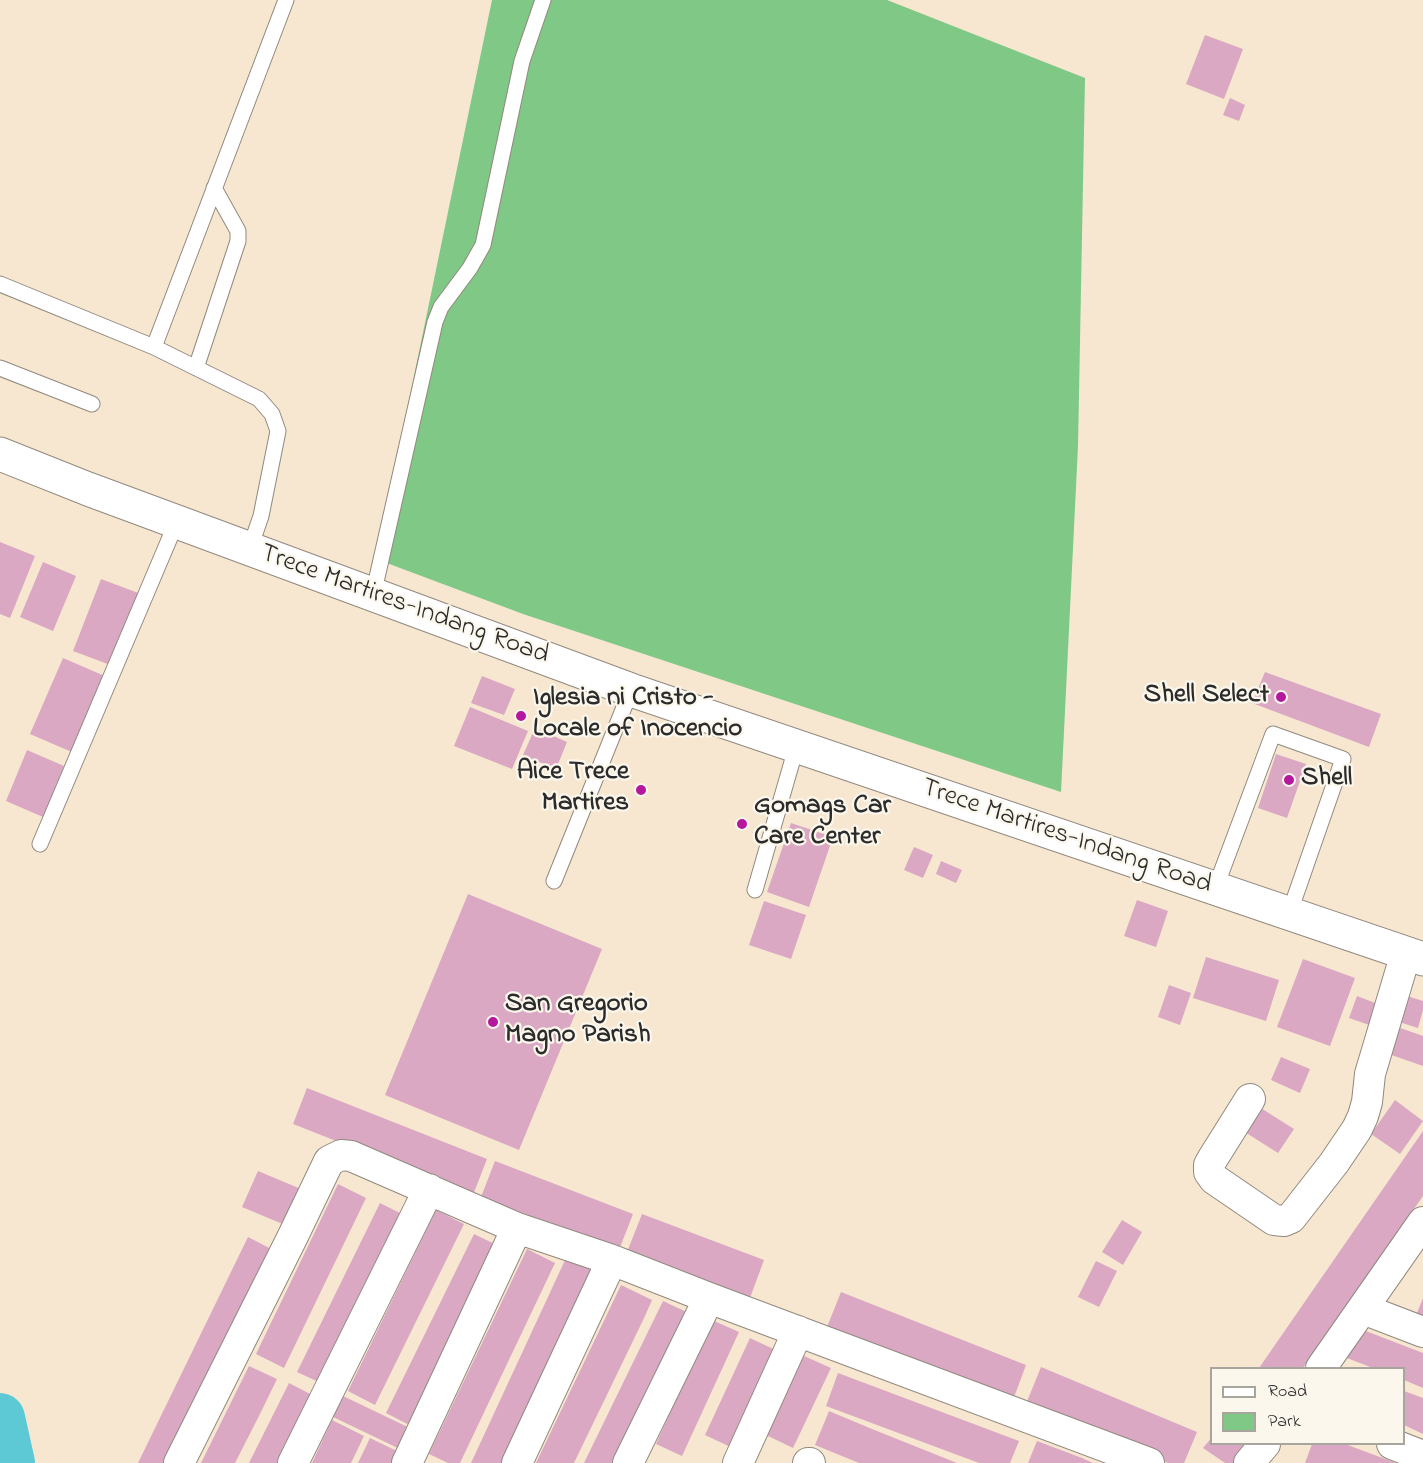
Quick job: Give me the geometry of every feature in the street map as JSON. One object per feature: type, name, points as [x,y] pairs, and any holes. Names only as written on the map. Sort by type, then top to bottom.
[{"type":"main road","name":"Trece Martires-Indang Road","points":[[0,454],[88,489],[631,690],[796,748],[1415,956]]},
{"type":"street","points":[[1250,1099],[1209,1165],[1209,1172],[1214,1179],[1275,1220],[1284,1221],[1291,1218],[1334,1162],[1364,1116],[1370,1074],[1415,956]]},
{"type":"street","points":[[179,1463],[329,1161],[341,1155],[351,1156],[517,1228],[612,1260],[1149,1463]]},
{"type":"street","points":[[293,1463],[429,1189]]},
{"type":"street","points":[[1322,1367],[1423,1222]]},
{"type":"street","points":[[407,1463],[517,1228]]},
{"type":"street","points":[[517,1463],[612,1260]]},
{"type":"street","points":[[628,1463],[709,1298]]},
{"type":"street","points":[[1363,1309],[1423,1332]]},
{"type":"street","points":[[738,1463],[798,1331]]},
{"type":"street","points":[[1249,1463],[1262,1445]]},
{"type":"street","points":[[1397,1445],[1423,1456]]},
{"type":"lane","points":[[153,347],[286,0]]},
{"type":"lane","points":[[373,595],[435,322],[441,307],[470,268],[483,245],[522,61],[543,0]]},
{"type":"lane","points":[[196,368],[238,241],[238,231],[214,188]]},
{"type":"lane","points":[[0,284],[153,347],[259,399],[272,414],[278,431],[261,516],[250,548]]},
{"type":"lane","points":[[0,368],[92,404]]},
{"type":"lane","points":[[40,844],[177,521]]},
{"type":"lane","points":[[554,881],[631,690]]},
{"type":"lane","points":[[1215,889],[1273,734],[1343,759],[1289,914]]},
{"type":"lane","points":[[755,890],[796,748]]},
{"type":"green space","points":[[492,0],[887,0],[1085,78],[1078,446],[1061,792],[523,614],[376,559]]},
{"type":"building","points":[[1205,35],[1243,49],[1224,99],[1186,84]]},
{"type":"building","points":[[1230,98],[1245,105],[1239,121],[1223,115]]},
{"type":"building","points":[[0,542],[35,556],[10,618],[0,614]]},
{"type":"building","points":[[43,562],[76,576],[53,631],[20,617]]},
{"type":"building","points":[[101,579],[141,594],[113,666],[73,651]]},
{"type":"building","points":[[63,658],[107,677],[74,753],[30,734]]},
{"type":"building","points":[[1265,672],[1381,714],[1369,747],[1252,703]]},
{"type":"building","points":[[482,676],[515,689],[504,715],[471,703]]},
{"type":"building","points":[[470,707],[528,731],[512,769],[454,746]]},
{"type":"building","points":[[535,728],[567,742],[556,769],[523,755]]},
{"type":"building","points":[[27,750],[64,766],[43,817],[6,801]]},
{"type":"building","points":[[1276,754],[1306,764],[1287,818],[1258,808]]},
{"type":"building","points":[[791,823],[833,837],[809,907],[767,892]]},
{"type":"building","points":[[914,847],[933,855],[923,878],[904,870]]},
{"type":"building","points":[[941,861],[962,870],[956,883],[936,874]]},
{"type":"building","name":"San Gregorio Magno Parish","points":[[468,894],[602,949],[519,1150],[385,1095]]},
{"type":"building","points":[[1137,900],[1168,911],[1156,947],[1124,936]]},
{"type":"building","points":[[764,901],[806,915],[791,959],[749,945]]},
{"type":"building","points":[[1206,957],[1279,980],[1266,1021],[1193,998]]},
{"type":"building","points":[[1303,959],[1355,978],[1330,1046],[1277,1027]]},
{"type":"building","points":[[1169,985],[1191,993],[1180,1025],[1158,1017]]},
{"type":"building","points":[[1404,995],[1423,1001],[1418,1028],[1396,1021]]},
{"type":"building","points":[[1357,996],[1383,1006],[1375,1027],[1349,1018]]},
{"type":"building","points":[[1389,1024],[1423,1036],[1423,1066],[1380,1051]]},
{"type":"building","points":[[1281,1057],[1310,1069],[1300,1093],[1271,1080]]},
{"type":"building","points":[[307,1088],[487,1159],[473,1195],[293,1124]]},
{"type":"building","points":[[1395,1100],[1423,1121],[1400,1154],[1371,1134]]},
{"type":"building","points":[[1256,1105],[1294,1129],[1278,1153],[1240,1129]]},
{"type":"building","points":[[1423,1131],[1423,1196],[1304,1367],[1260,1367]]},
{"type":"building","points":[[495,1161],[633,1214],[619,1250],[481,1197]]},
{"type":"building","points":[[258,1171],[301,1189],[285,1225],[242,1207]]},
{"type":"building","points":[[338,1184],[366,1198],[284,1368],[256,1354]]},
{"type":"building","points":[[380,1203],[408,1217],[325,1385],[297,1372]]},
{"type":"building","points":[[436,1210],[464,1224],[375,1405],[348,1391]]},
{"type":"building","points":[[642,1214],[764,1260],[750,1298],[627,1252]]},
{"type":"building","points":[[1122,1220],[1142,1232],[1123,1265],[1102,1252]]},
{"type":"building","points":[[474,1234],[503,1248],[415,1428],[386,1413]]},
{"type":"building","points":[[248,1237],[277,1252],[174,1463],[138,1463]]},
{"type":"building","points":[[527,1249],[555,1263],[460,1463],[448,1463],[429,1454]]},
{"type":"building","points":[[566,1258],[598,1273],[510,1463],[471,1463]]},
{"type":"building","points":[[1096,1261],[1117,1271],[1099,1307],[1078,1297]]},
{"type":"building","points":[[621,1285],[652,1300],[645,1316],[574,1463],[536,1463]]},
{"type":"building","points":[[841,1292],[1026,1365],[1013,1400],[827,1327]]},
{"type":"building","points":[[1423,1298],[1423,1323],[1414,1320]]},
{"type":"building","points":[[663,1301],[693,1315],[621,1463],[584,1463]]},
{"type":"building","points":[[712,1320],[739,1332],[682,1456],[656,1444]]},
{"type":"building","points":[[1358,1328],[1423,1353],[1423,1388],[1405,1380],[1405,1367],[1370,1367],[1347,1358]]},
{"type":"building","points":[[750,1338],[784,1354],[739,1451],[705,1435]]},
{"type":"building","points":[[804,1356],[831,1368],[793,1448],[766,1435]]},
{"type":"building","points":[[249,1366],[277,1379],[260,1414],[235,1463],[201,1463]]},
{"type":"building","points":[[1041,1367],[1197,1432],[1184,1463],[1168,1463],[1026,1404]]},
{"type":"building","points":[[838,1373],[1019,1441],[1010,1463],[979,1463],[826,1406]]},
{"type":"building","points":[[289,1383],[316,1397],[283,1463],[249,1463]]},
{"type":"building","points":[[1405,1391],[1423,1398],[1423,1434],[1405,1425]]},
{"type":"building","points":[[341,1395],[416,1431],[406,1452],[331,1416]]},
{"type":"building","points":[[829,1411],[957,1463],[859,1463],[815,1445]]},
{"type":"building","points":[[332,1420],[364,1436],[351,1463],[312,1463]]},
{"type":"building","points":[[370,1438],[403,1454],[399,1463],[358,1463]]},
{"type":"building","points":[[1210,1439],[1210,1445],[1250,1445],[1237,1463],[1225,1463],[1203,1448]]},
{"type":"building","points":[[1037,1441],[1082,1458],[1093,1463],[1028,1463]]},
{"type":"building","points":[[1312,1445],[1348,1445],[1396,1463],[1305,1463]]},
{"type":"waterway","points":[[0,1418],[10,1463]]},
{"type":"place","name":"Shell Select","points":[[1281,697]]},
{"type":"place","name":"Iglesia ni Cristo - Locale of Inocencio","points":[[521,716]]},
{"type":"place","name":"Shell","points":[[1289,780]]},
{"type":"place","name":"Aice Trece Martires","points":[[641,790]]},
{"type":"place","name":"Gomags Car Care Center","points":[[742,824]]},
{"type":"place","name":"San Gregorio Magno Parish","points":[[493,1022]]}]
